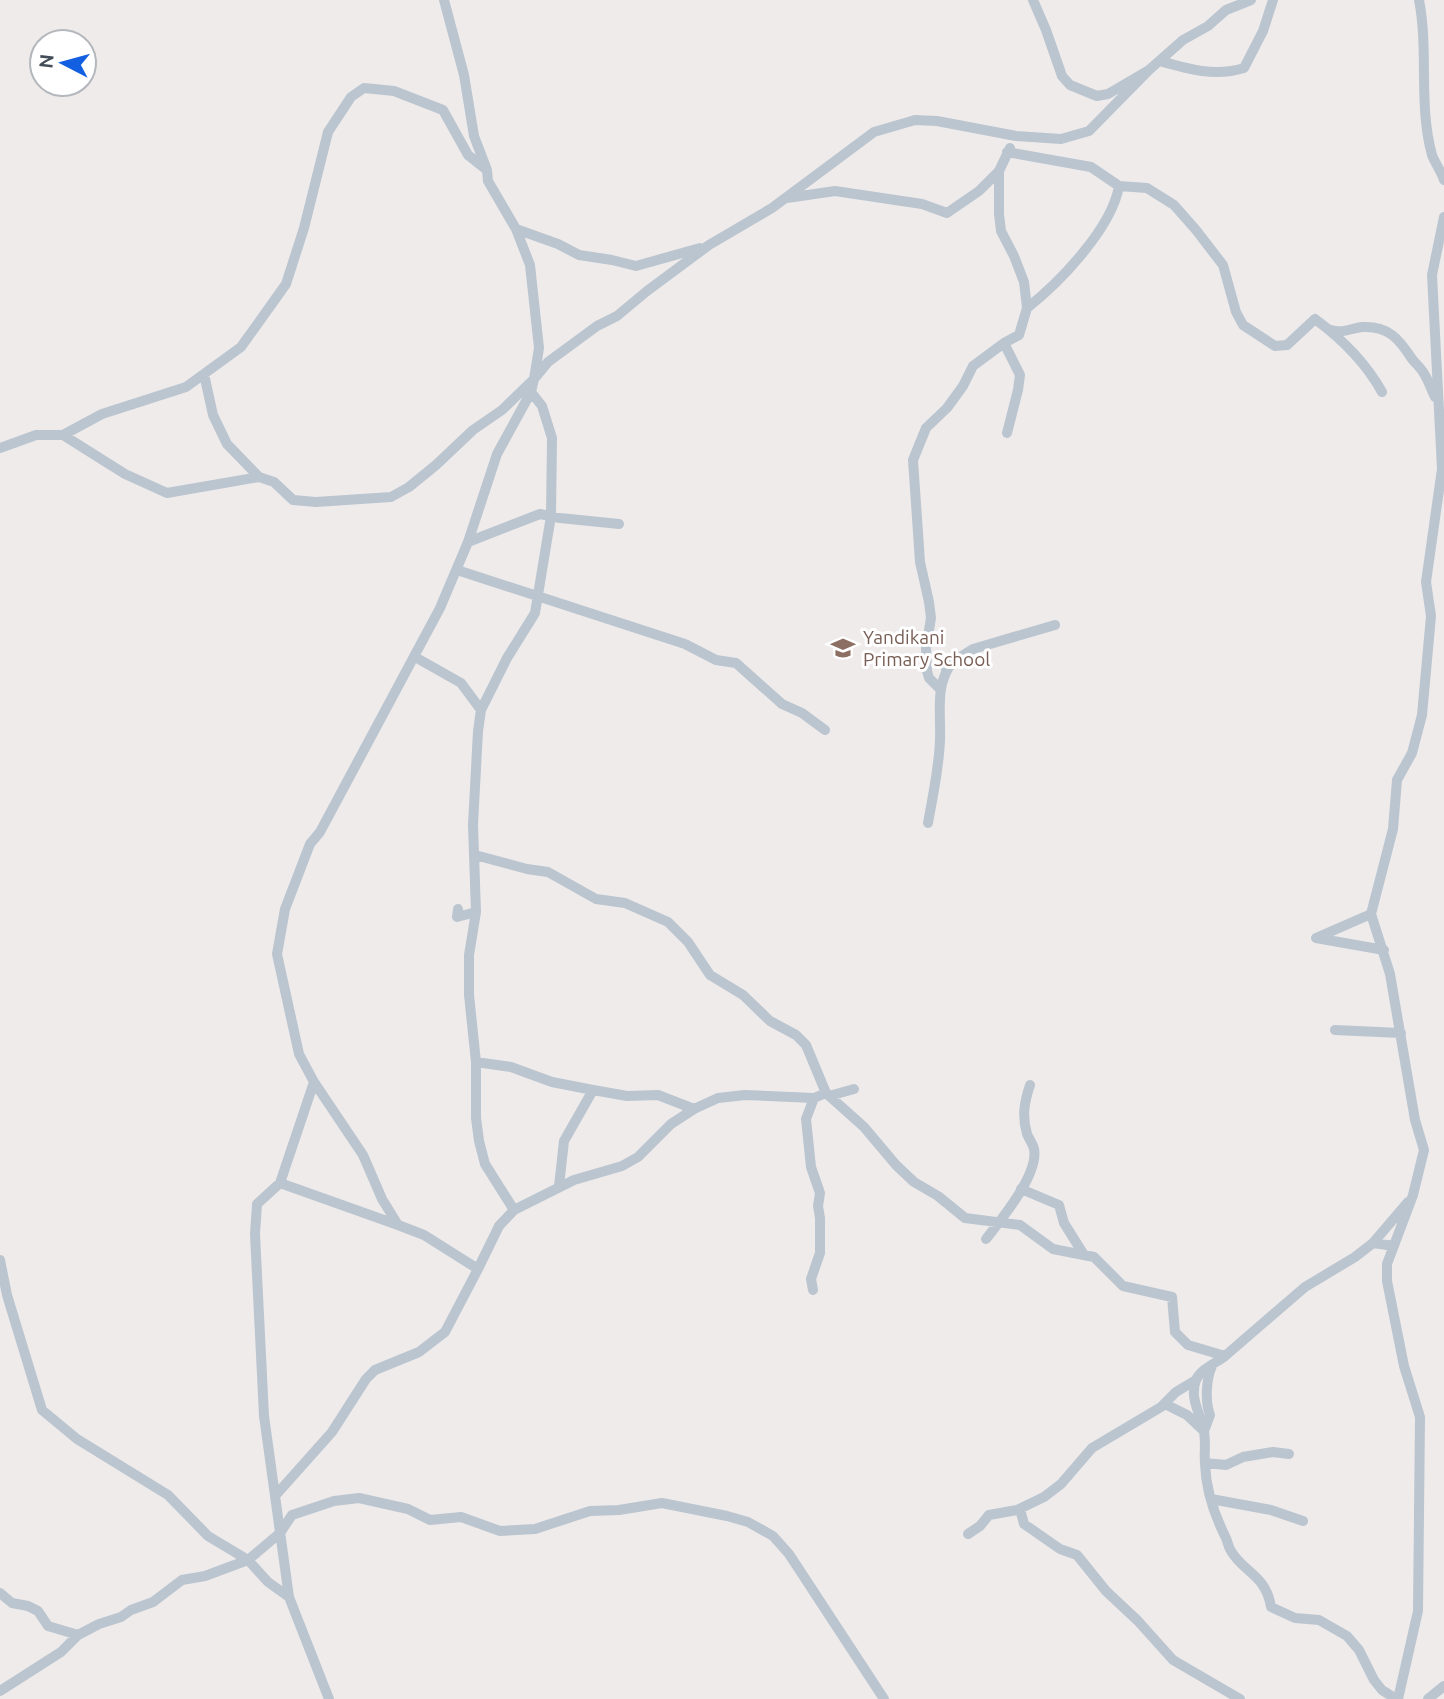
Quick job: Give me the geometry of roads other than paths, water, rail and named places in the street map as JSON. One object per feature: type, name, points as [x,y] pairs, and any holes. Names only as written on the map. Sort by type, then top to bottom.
[{"type":"street","points":[[398,1225],[382,1199],[363,1156],[314,1083],[299,1054],[277,954],[285,909],[310,844],[320,832],[415,657],[457,570],[496,454],[531,392],[534,379],[539,348],[530,265],[516,229],[488,181],[487,170],[474,136],[464,75],[444,0]]},
{"type":"street","points":[[1033,0],[1060,72],[1070,85],[1097,96],[1108,94],[1149,70]]},
{"type":"street","points":[[63,435],[125,474],[167,493],[259,477],[274,482],[293,500],[316,502],[391,497],[409,488],[473,430],[502,410],[548,362],[597,326],[617,317],[709,245],[744,226],[874,132],[915,120],[937,121],[1016,136],[1061,139],[1089,131],[1182,40],[1208,26],[1226,10],[1251,0]]},
{"type":"street","points":[[1160,61],[1199,72],[1231,72],[1244,68],[1263,31],[1273,0]]},
{"type":"street","points":[[1419,0],[1425,52],[1424,96],[1432,156],[1444,180]]},
{"type":"street","points":[[0,448],[36,435],[63,435],[102,414],[186,387],[241,347],[286,284],[304,228],[328,132],[351,97],[364,88],[394,91],[443,110],[468,155],[487,170]]},
{"type":"street","points":[[781,200],[835,191],[922,204],[947,213],[979,191],[999,171],[1016,136]]},
{"type":"street","points":[[1007,152],[1091,167],[1119,186],[1147,188],[1174,205],[1223,265],[1236,312],[1243,325],[1275,346],[1287,345],[1315,319],[1372,373],[1382,392]]},
{"type":"street","points":[[941,690],[929,678],[926,648],[929,602],[920,562],[913,460],[926,428],[947,408],[973,366],[1019,335],[1027,308],[1024,282],[1001,230],[999,171]]},
{"type":"street","points":[[1027,308],[1053,287],[1070,268],[1116,201],[1119,186]]},
{"type":"street","points":[[1196,1380],[1195,1407],[1204,1431],[1205,1464],[1211,1499],[1231,1552],[1255,1573],[1265,1589],[1271,1607],[1295,1618],[1319,1620],[1347,1636],[1359,1650],[1374,1680],[1382,1690],[1397,1699],[1418,1611],[1420,1417],[1404,1366],[1387,1281],[1387,1264],[1413,1195],[1424,1150],[1415,1120],[1384,950],[1371,914],[1393,829],[1397,780],[1412,753],[1422,715],[1431,616],[1426,582],[1442,469],[1432,275],[1444,217]]},
{"type":"street","points":[[516,229],[558,244],[579,256],[636,266],[709,245]]},
{"type":"street","points":[[1328,329],[1340,333],[1362,327],[1380,329],[1397,338],[1406,346],[1423,372],[1438,404]]},
{"type":"street","points":[[1004,343],[1020,376],[1007,433]]},
{"type":"street","points":[[204,374],[213,415],[228,444],[259,477]]},
{"type":"street","points":[[514,1209],[485,1164],[479,1142],[476,1062],[469,995],[469,955],[476,912],[474,812],[481,710],[507,658],[535,613],[551,516],[552,438],[542,406],[531,392]]},
{"type":"street","points":[[468,542],[540,514],[619,524]]},
{"type":"street","points":[[457,570],[685,644],[716,660],[736,663],[782,704],[802,713],[825,730]]},
{"type":"street","points":[[929,678],[973,649],[1055,625]]},
{"type":"street","points":[[415,657],[461,683],[481,710]]},
{"type":"street","points":[[928,822],[937,775],[943,675],[951,664]]},
{"type":"street","points":[[475,855],[548,872],[596,899],[625,903],[668,922],[688,942],[710,975],[743,995],[770,1021],[796,1035],[806,1045],[827,1094],[864,1127],[896,1165],[914,1181],[965,1218],[1020,1225],[1053,1249],[1094,1257],[1123,1286],[1172,1297],[1175,1332],[1188,1345],[1225,1356]]},
{"type":"street","points":[[458,909],[457,917],[476,912]]},
{"type":"street","points":[[1371,914],[1317,938],[1384,950]]},
{"type":"street","points":[[1335,1030],[1401,1033]]},
{"type":"street","points":[[476,1062],[511,1067],[552,1082],[626,1096],[658,1095],[694,1109]]},
{"type":"street","points":[[314,1083],[280,1183],[257,1204],[255,1234],[264,1416],[289,1597],[329,1699]]},
{"type":"street","points":[[986,1239],[1015,1203],[1032,1168],[1035,1150],[1023,1115],[1030,1086]]},
{"type":"street","points":[[275,1496],[332,1432],[366,1379],[375,1370],[419,1352],[445,1332],[499,1226],[514,1209],[559,1186],[596,1172],[622,1166],[638,1157],[671,1125],[694,1109],[718,1098],[745,1095],[814,1098],[854,1089]]},
{"type":"street","points":[[559,1186],[564,1141],[593,1090]]},
{"type":"street","points":[[813,1290],[811,1279],[820,1253],[820,1193],[811,1167],[806,1119],[814,1098]]},
{"type":"street","points":[[280,1183],[424,1235],[478,1269]]},
{"type":"street","points":[[1021,1189],[1059,1205],[1064,1223],[1084,1255]]},
{"type":"street","points":[[968,1534],[980,1526],[989,1515],[1020,1509],[1061,1485],[1093,1448],[1165,1404],[1176,1391],[1196,1380],[1203,1370],[1225,1356],[1305,1287],[1355,1257],[1373,1242],[1413,1195]]},
{"type":"street","points":[[1373,1242],[1394,1246]]},
{"type":"street","points":[[0,1260],[7,1295],[42,1410],[77,1439],[168,1495],[208,1536],[248,1560],[268,1582],[289,1597]]},
{"type":"street","points":[[1204,1431],[1210,1415],[1208,1375],[1212,1366]]},
{"type":"street","points":[[1165,1404],[1187,1415],[1204,1431]]},
{"type":"street","points":[[1205,1464],[1226,1465],[1243,1457],[1273,1452],[1289,1454]]},
{"type":"street","points":[[0,1691],[61,1652],[78,1635],[121,1617],[131,1609],[153,1602],[182,1580],[205,1576],[248,1560],[280,1533],[292,1515],[334,1501],[359,1498],[408,1509],[430,1520],[461,1517],[500,1531],[534,1529],[590,1511],[620,1510],[662,1503],[748,1522],[773,1536],[789,1554],[884,1699]]},
{"type":"street","points":[[1211,1499],[1271,1510],[1303,1521]]},
{"type":"street","points":[[1020,1509],[1024,1524],[1059,1549],[1077,1555],[1106,1591],[1173,1660],[1240,1699]]},
{"type":"street","points":[[0,1594],[12,1603],[38,1611],[48,1626],[78,1635]]},
{"type":"street","points":[[1428,1699],[1444,1686]]},
{"type":"place","name":"Yandikani Primary School","points":[[843,648]]}]
